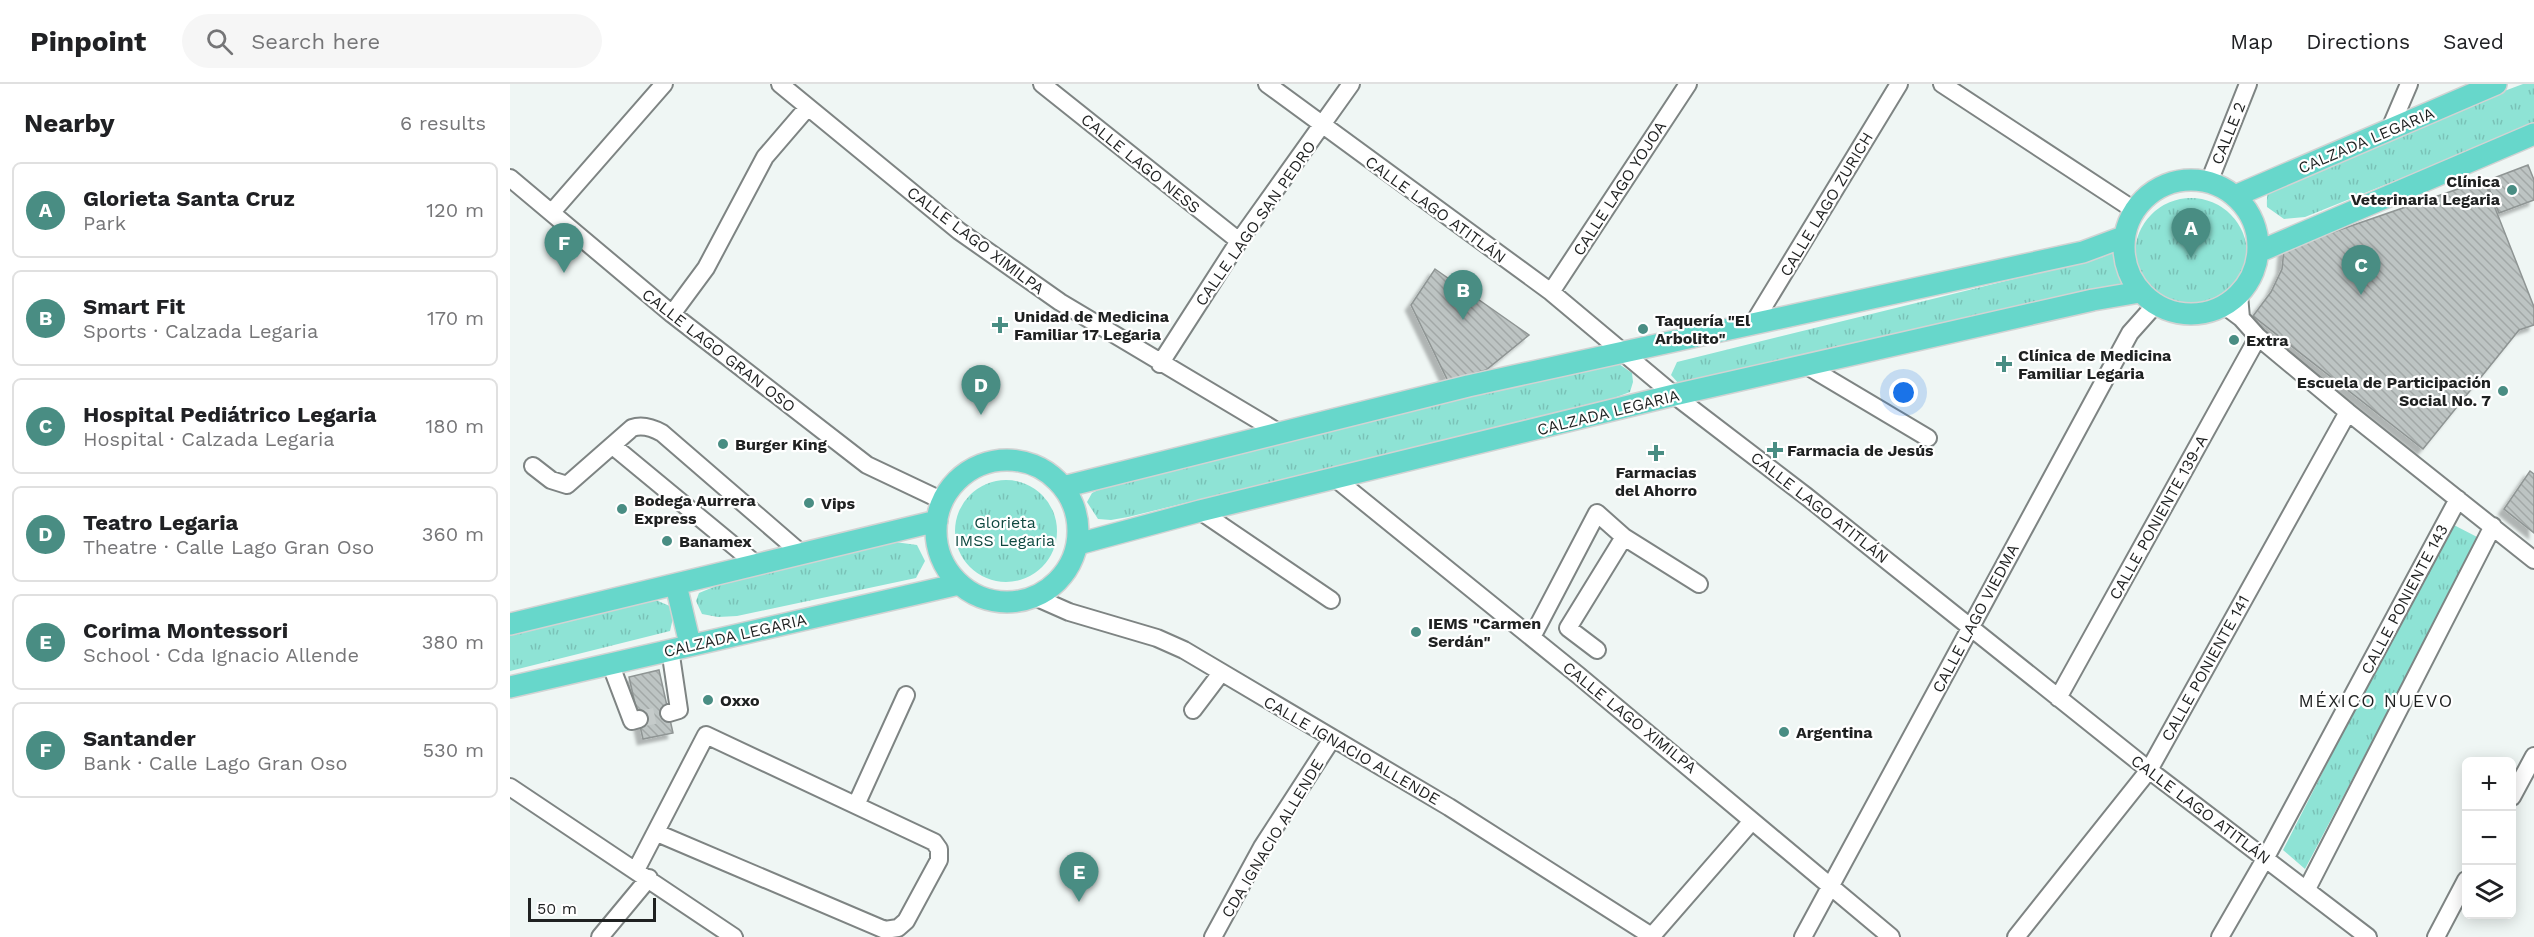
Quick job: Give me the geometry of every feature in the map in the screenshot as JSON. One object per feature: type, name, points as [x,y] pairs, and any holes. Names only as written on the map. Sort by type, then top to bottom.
[{"type":"main road","name":"CALZADA LEGARIA","points":[[2235,196],[2496,84]]},
{"type":"main road","points":[[2258,252],[2534,134]]},
{"type":"main road","points":[[2188,180],[2209,182],[2235,196],[2246,208],[2253,221],[2258,252],[2253,275],[2235,306],[2190,315],[2166,310],[2148,298],[2126,267],[2123,237],[2134,210],[2148,195],[2167,184],[2188,180]]},
{"type":"main road","points":[[1063,487],[1278,432],[1623,351],[2083,252],[2123,237]]},
{"type":"main road","name":"CALZADA LEGARIA","points":[[1078,544],[1200,511],[1674,395],[2093,300],[2148,298]]},
{"type":"main road","points":[[1009,460],[1030,464],[1048,473],[1063,487],[1077,514],[1078,544],[1070,566],[1055,584],[1035,597],[1016,602],[995,601],[976,595],[959,584],[943,561],[936,535],[940,511],[954,484],[970,471],[989,463],[1009,460]]},
{"type":"main road","points":[[510,624],[802,554],[940,511]]},
{"type":"main road","name":"CALZADA LEGARIA","points":[[510,687],[959,584]]},
{"type":"main road","points":[[676,585],[680,647]]},
{"type":"street","points":[[552,212],[664,84]]},
{"type":"street","name":"CALLE LAGO XIMILPA","points":[[780,84],[959,231],[1060,302],[1160,364],[1278,432]]},
{"type":"street","name":"CALLE LAGO NESS","points":[[1042,84],[1239,241]]},
{"type":"street","name":"CALLE LAGO ATITLÁN","points":[[1267,84],[1551,292],[1674,395],[1971,626],[2149,770],[2368,937]]},
{"type":"street","name":"CALLE LAGO SAN PEDRO","points":[[1160,364],[1239,241],[1351,84]]},
{"type":"street","name":"CALLE LAGO YOJOA","points":[[1551,292],[1688,84]]},
{"type":"street","name":"CALLE LAGO ZURICH","points":[[1753,324],[1899,84]]},
{"type":"street","points":[[1942,84],[2134,210]]},
{"type":"street","name":"CALLE 2","points":[[2209,182],[2248,84]]},
{"type":"street","points":[[2389,131],[2409,84]]},
{"type":"street","points":[[672,314],[706,268],[765,157],[808,107]]},
{"type":"street","name":"CALLE LAGO GRAN OSO","points":[[510,178],[672,314],[867,465],[940,511]]},
{"type":"street","name":"CALLE LAGO VIEDMA","points":[[1803,937],[2148,298]]},
{"type":"street","points":[[2235,306],[2258,337],[2534,560]]},
{"type":"street","name":"CALLE PONIENTE 139-A","points":[[2058,698],[2258,337]]},
{"type":"street","points":[[1807,366],[1928,438]]},
{"type":"street","name":"CALLE PONIENTE 141","points":[[2016,937],[2149,770],[2348,412]]},
{"type":"street","points":[[533,466],[551,480],[567,485],[632,428],[638,426],[654,429],[662,433],[802,554]]},
{"type":"street","points":[[613,446],[757,565]]},
{"type":"street","name":"CALLE LAGO XIMILPA","points":[[1336,479],[1712,785],[1891,937]]},
{"type":"street","name":"CALLE PONIENTE 143","points":[[2220,937],[2265,859],[2458,499]]},
{"type":"street","points":[[1200,511],[1331,600]]},
{"type":"street","points":[[1532,637],[1597,513],[1624,537],[1699,584]]},
{"type":"street","points":[[2307,889],[2493,526]]},
{"type":"street","points":[[1598,650],[1568,628],[1624,537]]},
{"type":"street","name":"CALLE IGNACIO ALLENDE","points":[[1035,597],[1069,612],[1157,638],[1184,650],[1449,807],[1652,937]]},
{"type":"street","points":[[669,713],[680,711],[680,647]]},
{"type":"street","points":[[610,663],[632,721],[639,719]]},
{"type":"street","points":[[1193,710],[1221,673]]},
{"type":"street","points":[[856,805],[906,695]]},
{"type":"street","points":[[600,937],[643,874],[657,833],[706,735],[934,842],[939,849],[939,860],[906,921],[898,928],[885,930],[657,833]]},
{"type":"street","name":"CDA IGNACIO ALLENDE","points":[[1213,937],[1262,847],[1332,739]]},
{"type":"street","points":[[2516,788],[2534,756]]},
{"type":"street","points":[[510,787],[734,937]]},
{"type":"street","points":[[1652,937],[1752,821]]},
{"type":"street","points":[[2436,937],[2462,888]]},
{"type":"green space","points":[[2523,84],[2534,84],[2534,125],[2305,217],[2284,219],[2267,207],[2270,188],[2282,174]]},
{"type":"green space","points":[[2191,198],[2212,202],[2231,214],[2243,233],[2247,254],[2243,275],[2231,294],[2212,306],[2191,310],[2170,306],[2151,294],[2139,275],[2135,254],[2139,233],[2151,214],[2170,202]]},
{"type":"green space","points":[[2118,249],[2119,263],[2127,287],[1679,384],[1671,375],[1677,362],[2103,257]]},
{"type":"green space","points":[[1619,364],[1632,373],[1633,382],[1630,392],[1614,398],[1128,517],[1111,520],[1098,519],[1087,502],[1092,493],[1100,489],[1482,393]]},
{"type":"green space","name":"Glorieta IMSS Legaria","points":[[1006,480],[1025,484],[1042,495],[1053,512],[1057,531],[1053,550],[1042,567],[1025,578],[1006,582],[987,578],[970,567],[959,550],[955,531],[959,512],[970,495],[987,484]]},
{"type":"green space","points":[[2450,523],[2479,538],[2305,869],[2283,850]]},
{"type":"green space","points":[[895,542],[917,545],[925,561],[916,578],[737,616],[718,617],[702,614],[696,601],[699,593],[716,586]]},
{"type":"green space","points":[[651,598],[672,607],[673,618],[670,631],[510,671],[510,634]]},
{"type":"building","name":"Clínica Veterinaria Legaria","points":[[2528,165],[2534,180],[2534,200],[2499,213],[2486,181]]},
{"type":"building","points":[[2484,180],[2534,307],[2534,325],[2519,330],[2423,449],[2253,316],[2271,292],[2282,269],[2284,249]]},
{"type":"building","points":[[1435,269],[1529,335],[1486,370],[1448,381],[1411,305]]},
{"type":"building","points":[[2530,471],[2534,474],[2534,533],[2504,509]]},
{"type":"building","points":[[659,670],[673,733],[643,739],[629,677]]},
{"type":"tunnel","points":[[639,719],[669,713]]},
{"type":"place","name":"Clínica Veterinaria Legaria","points":[[2512,190]]},
{"type":"place","name":"Glorieta Santa Cruz","points":[[2191,258]]},
{"type":"place","name":"Santander","points":[[564,273]]},
{"type":"place","name":"Hospital Pediátrico Legaria","points":[[2361,295]]},
{"type":"place","name":"Smart Fit","points":[[1463,320]]},
{"type":"place","name":"Unidad de Medicina Familiar 17 Legaria","points":[[1000,325]]},
{"type":"place","name":"Taquería \"El Arbolito\"","points":[[1643,329]]},
{"type":"place","name":"Extra","points":[[2234,340]]},
{"type":"place","name":"Clínica de Medicina Familiar Legaria","points":[[2004,364]]},
{"type":"place","name":"Escuela de Participación Social No. 7","points":[[2503,391]]},
{"type":"place","name":"Teatro Legaria","points":[[981,415]]},
{"type":"place","name":"Burger King","points":[[723,444]]},
{"type":"place","name":"Farmacia de Jesús","points":[[1775,450]]},
{"type":"place","name":"Farmacias del Ahorro","points":[[1656,453]]},
{"type":"place","name":"Vips","points":[[809,503]]},
{"type":"place","name":"Bodega Aurrera Express","points":[[622,509]]},
{"type":"place","name":"Banamex","points":[[667,541]]},
{"type":"place","name":"IEMS \"Carmen Serdán\"","points":[[1416,632]]},
{"type":"place","name":"Oxxo","points":[[708,700]]},
{"type":"place","name":"Argentina","points":[[1784,732]]},
{"type":"place","name":"Corima Montessori","points":[[1079,902]]},
{"type":"district","name":"MÉXICO NUEVO","points":[[2376,701]]}]
